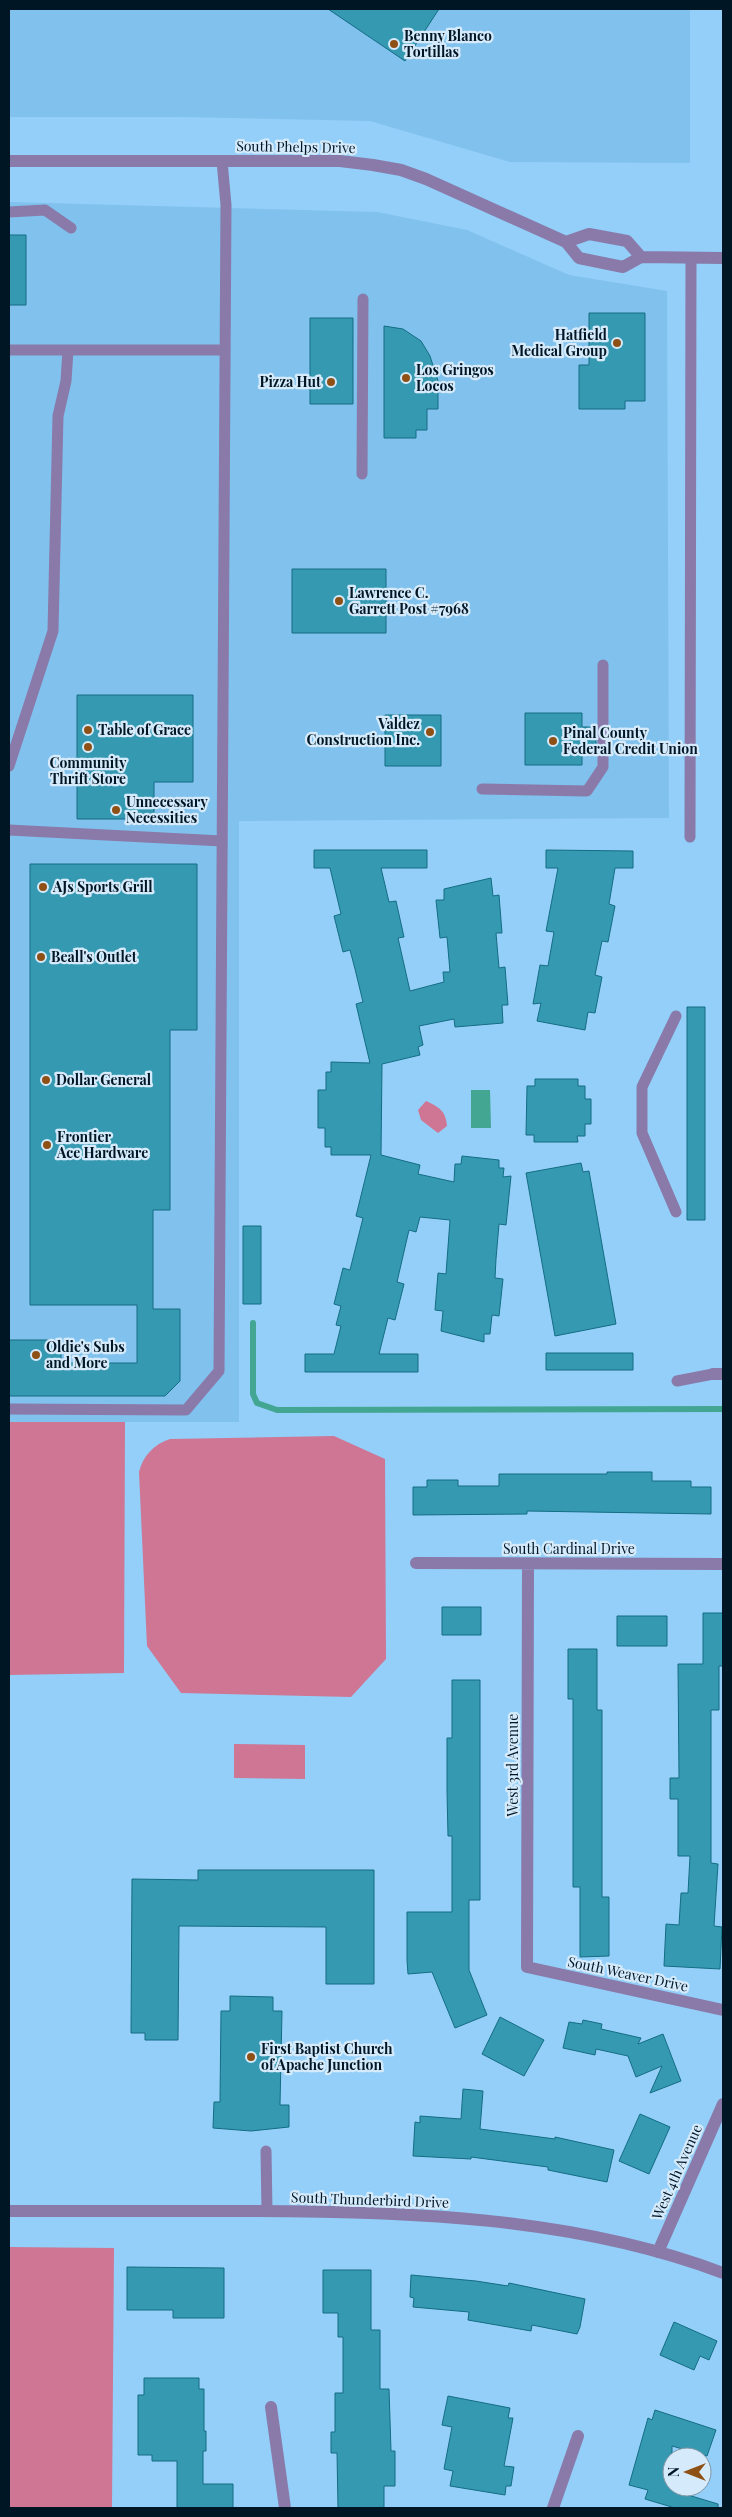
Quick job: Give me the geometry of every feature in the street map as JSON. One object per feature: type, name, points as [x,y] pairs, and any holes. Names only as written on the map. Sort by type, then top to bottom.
[{"type":"street","name":"South Phelps Drive","points":[[9,161],[340,161],[401,170],[426,179],[566,242],[579,258],[624,267],[641,257],[723,258]]},
{"type":"street","points":[[566,242],[589,234],[627,241],[641,257]]},
{"type":"street","name":"South Cardinal Drive","points":[[416,1563],[723,1564]]},
{"type":"street","name":"West 3rd Avenue","points":[[527,1967],[528,1564]]},
{"type":"street","name":"South Weaver Drive","points":[[527,1967],[723,2010]]},
{"type":"street","name":"West 4th Avenue","points":[[658,2252],[723,2104]]},
{"type":"street","name":"South Thunderbird Drive","points":[[9,2211],[391,2213],[469,2219],[524,2226],[658,2252],[723,2273]]},
{"type":"street","points":[[272,2406],[285,2508]]},
{"type":"street","points":[[553,2508],[578,2436]]},
{"type":"lane","points":[[9,1409],[186,1410],[219,1371],[226,205],[222,161]]},
{"type":"lane","points":[[9,212],[45,210],[70,228]]},
{"type":"lane","points":[[690,837],[691,258]]},
{"type":"lane","points":[[362,474],[363,299]]},
{"type":"lane","points":[[9,350],[225,350]]},
{"type":"lane","points":[[9,766],[53,631],[58,416],[66,382],[68,350]]},
{"type":"lane","points":[[482,789],[587,791],[603,767],[603,665]]},
{"type":"lane","points":[[9,830],[222,841]]},
{"type":"lane","points":[[676,1016],[642,1087],[642,1133],[676,1212]]},
{"type":"lane","points":[[677,1381],[718,1374]]},
{"type":"lane","points":[[266,2152],[267,2211]]},
{"type":"shaded area","points":[[9,9],[690,9],[690,163],[510,162],[370,121],[181,117],[9,117]]},
{"type":"shaded area","points":[[9,202],[377,212],[467,230],[569,275],[667,291],[669,818],[239,821],[239,1422],[9,1422]]},
{"type":"shaded area","points":[[471,1090],[490,1090],[491,1128],[471,1128]]},
{"type":"shaded area","points":[[426,1101],[438,1108],[445,1117],[447,1126],[438,1133],[421,1120],[418,1110]]},
{"type":"shaded area","points":[[9,1422],[125,1422],[124,1673],[9,1675]]},
{"type":"shaded area","points":[[334,1436],[385,1459],[386,1659],[351,1697],[181,1693],[147,1646],[139,1472],[143,1461],[154,1447],[170,1439]]},
{"type":"shaded area","points":[[234,1744],[305,1745],[305,1779],[234,1778]]},
{"type":"shaded area","points":[[9,2247],[114,2248],[112,2508],[9,2508]]},
{"type":"building","points":[[328,9],[439,9],[405,61]]},
{"type":"building","points":[[9,235],[26,235],[26,305],[9,305]]},
{"type":"building","name":"Hatfield Medical Group","points":[[589,313],[645,313],[645,401],[625,401],[625,409],[579,409],[579,365],[589,365]]},
{"type":"building","name":"Pizza Hut","points":[[310,318],[353,318],[353,404],[310,404]]},
{"type":"building","name":"Los Gringos Locos","points":[[384,326],[403,329],[421,341],[430,356],[438,381],[438,409],[427,409],[427,430],[416,430],[416,438],[384,438]]},
{"type":"building","name":"Lawrence C. Garrett Post #7968","points":[[292,569],[386,569],[386,633],[292,633]]},
{"type":"building","points":[[77,695],[193,695],[193,782],[154,782],[154,819],[77,819]]},
{"type":"building","name":"Pinal County Federal Credit Union","points":[[525,713],[582,713],[582,727],[596,727],[596,755],[582,755],[582,765],[525,765]]},
{"type":"building","points":[[385,715],[441,715],[441,766],[385,766]]},
{"type":"building","points":[[314,850],[427,850],[427,868],[381,868],[389,902],[396,901],[404,937],[398,938],[410,991],[444,982],[443,972],[450,972],[447,937],[440,938],[436,900],[444,900],[444,889],[491,878],[493,896],[499,895],[502,933],[496,933],[499,968],[505,967],[508,1005],[502,1005],[503,1023],[455,1027],[454,1019],[419,1026],[423,1045],[418,1047],[420,1055],[382,1064],[381,1155],[420,1165],[418,1174],[454,1182],[455,1164],[461,1164],[462,1156],[499,1160],[499,1168],[504,1168],[503,1177],[511,1176],[506,1225],[499,1224],[496,1259],[495,1278],[503,1279],[499,1316],[492,1315],[490,1334],[484,1334],[484,1342],[441,1331],[443,1311],[435,1310],[438,1273],[446,1274],[450,1220],[420,1217],[416,1232],[409,1230],[397,1282],[404,1284],[395,1320],[388,1318],[379,1354],[418,1354],[418,1372],[305,1372],[305,1354],[334,1354],[341,1326],[336,1325],[341,1306],[334,1304],[343,1268],[350,1270],[363,1218],[356,1216],[371,1155],[331,1155],[331,1147],[325,1147],[325,1128],[318,1128],[318,1090],[326,1090],[326,1072],[331,1072],[331,1062],[370,1063],[356,1004],[363,1002],[355,969],[350,950],[343,952],[334,916],[341,914],[330,868],[314,868]]},
{"type":"building","points":[[546,850],[633,851],[633,868],[615,868],[609,904],[615,906],[608,942],[602,941],[595,975],[602,977],[595,1013],[588,1012],[585,1030],[537,1021],[541,1003],[533,1004],[540,965],[548,966],[554,932],[546,931],[558,868],[546,868]]},
{"type":"building","points":[[30,864],[197,864],[197,1030],[170,1030],[170,1210],[153,1210],[153,1309],[180,1309],[180,1381],[165,1396],[9,1396],[9,1340],[61,1340],[61,1363],[137,1363],[137,1305],[30,1305]]},
{"type":"building","points":[[687,1007],[705,1007],[705,1220],[687,1220]]},
{"type":"building","points":[[535,1079],[578,1079],[578,1086],[585,1086],[585,1099],[591,1099],[591,1124],[585,1124],[585,1136],[577,1136],[578,1142],[534,1142],[534,1135],[526,1135],[527,1086],[535,1086]]},
{"type":"building","points":[[581,1163],[583,1172],[589,1171],[616,1324],[555,1336],[526,1173]]},
{"type":"building","points":[[243,1226],[261,1226],[261,1304],[243,1304]]},
{"type":"building","points":[[546,1353],[633,1353],[633,1370],[546,1370]]},
{"type":"building","points":[[607,1472],[652,1472],[652,1481],[691,1481],[691,1487],[711,1487],[711,1514],[527,1511],[527,1514],[413,1515],[413,1487],[427,1487],[427,1480],[458,1480],[458,1486],[499,1486],[499,1474],[607,1474]]},
{"type":"building","points":[[442,1607],[481,1607],[481,1635],[442,1635]]},
{"type":"building","points":[[703,1613],[723,1613],[723,1666],[719,1666],[719,1710],[711,1710],[711,1863],[718,1864],[714,1926],[722,1927],[720,1969],[664,1966],[666,1924],[679,1925],[681,1893],[688,1893],[690,1856],[678,1856],[678,1799],[670,1799],[670,1778],[679,1778],[678,1664],[703,1664]]},
{"type":"building","points":[[617,1616],[667,1616],[667,1646],[617,1646]]},
{"type":"building","points":[[568,1649],[597,1649],[597,1710],[602,1710],[602,1897],[609,1897],[609,1956],[580,1957],[580,1887],[573,1887],[573,1699],[568,1699]]},
{"type":"building","points":[[452,1680],[480,1680],[480,1900],[469,1900],[469,1970],[487,2015],[455,2028],[432,1972],[408,1974],[407,1960],[407,1912],[452,1912],[452,1836],[448,1836],[447,1738],[452,1738]]},
{"type":"building","points":[[198,1870],[374,1870],[374,1984],[326,1984],[326,1927],[179,1926],[178,2040],[145,2040],[145,2033],[131,2033],[132,1879],[198,1880]]},
{"type":"building","name":"First Baptist Church of Apache Junction","points":[[230,1996],[273,1997],[273,2011],[282,2011],[280,2105],[289,2105],[289,2127],[251,2131],[213,2128],[214,2102],[220,2102],[221,2011],[230,2011]]},
{"type":"building","points":[[500,2017],[544,2040],[524,2076],[482,2054]]},
{"type":"building","points":[[583,2020],[602,2024],[601,2029],[641,2038],[638,2044],[663,2034],[681,2081],[650,2093],[662,2066],[636,2077],[628,2056],[596,2049],[595,2055],[563,2048],[569,2022],[582,2024]]},
{"type":"building","points":[[463,2089],[483,2091],[480,2129],[555,2139],[555,2137],[614,2150],[607,2182],[548,2170],[548,2167],[471,2157],[471,2159],[413,2156],[415,2122],[420,2123],[420,2116],[461,2119]]},
{"type":"building","points":[[640,2114],[670,2127],[649,2174],[619,2161]]},
{"type":"building","points":[[127,2267],[224,2268],[224,2318],[173,2318],[173,2310],[127,2310]]},
{"type":"building","points":[[323,2270],[371,2270],[371,2330],[380,2330],[380,2389],[389,2389],[391,2451],[395,2451],[395,2486],[384,2486],[384,2508],[338,2508],[337,2453],[331,2453],[331,2432],[335,2432],[335,2393],[343,2393],[343,2337],[338,2337],[338,2313],[323,2313]]},
{"type":"building","points":[[411,2275],[508,2286],[509,2283],[585,2299],[580,2327],[577,2334],[532,2325],[531,2331],[468,2320],[469,2312],[413,2307],[414,2298],[410,2297]]},
{"type":"building","points":[[674,2322],[717,2341],[709,2360],[700,2356],[694,2370],[660,2355]]},
{"type":"building","points":[[144,2378],[199,2378],[199,2389],[204,2389],[204,2431],[206,2431],[206,2451],[203,2451],[203,2484],[233,2484],[233,2508],[177,2508],[177,2461],[152,2461],[152,2455],[138,2455],[138,2395],[144,2395]]},
{"type":"building","points":[[448,2396],[510,2408],[508,2418],[513,2418],[504,2466],[514,2467],[511,2486],[506,2486],[505,2495],[450,2486],[453,2471],[444,2469],[452,2427],[442,2425]]},
{"type":"building","points":[[655,2410],[716,2430],[710,2447],[662,2447],[662,2497],[695,2497],[718,2504],[718,2508],[675,2508],[645,2499],[648,2490],[629,2485],[648,2418],[652,2420]]},
{"type":"waterway","points":[[253,1323],[253,1394],[257,1403],[277,1410],[723,1409]]},
{"type":"place","name":"Benny Blanco Tortillas","points":[[394,44]]},
{"type":"place","name":"Hatfield Medical Group","points":[[617,343]]},
{"type":"place","name":"Los Gringos Locos","points":[[406,378]]},
{"type":"place","name":"Pizza Hut","points":[[331,382]]},
{"type":"place","name":"Lawrence C. Garrett Post #7968","points":[[339,601]]},
{"type":"place","name":"Table of Grace","points":[[88,730]]},
{"type":"place","name":"Valdez Construction Inc.","points":[[430,732]]},
{"type":"place","name":"Pinal County Federal Credit Union","points":[[553,741]]},
{"type":"place","name":"Community Thrift Store","points":[[88,747]]},
{"type":"place","name":"Unnecessary Necessities","points":[[116,810]]},
{"type":"place","name":"AJs Sports Grill","points":[[43,887]]},
{"type":"place","name":"Beall's Outlet","points":[[41,957]]},
{"type":"place","name":"Dollar General","points":[[46,1080]]},
{"type":"place","name":"Frontier Ace Hardware","points":[[47,1145]]},
{"type":"place","name":"Oldie's Subs and More","points":[[36,1355]]},
{"type":"place","name":"First Baptist Church of Apache Junction","points":[[251,2057]]}]
